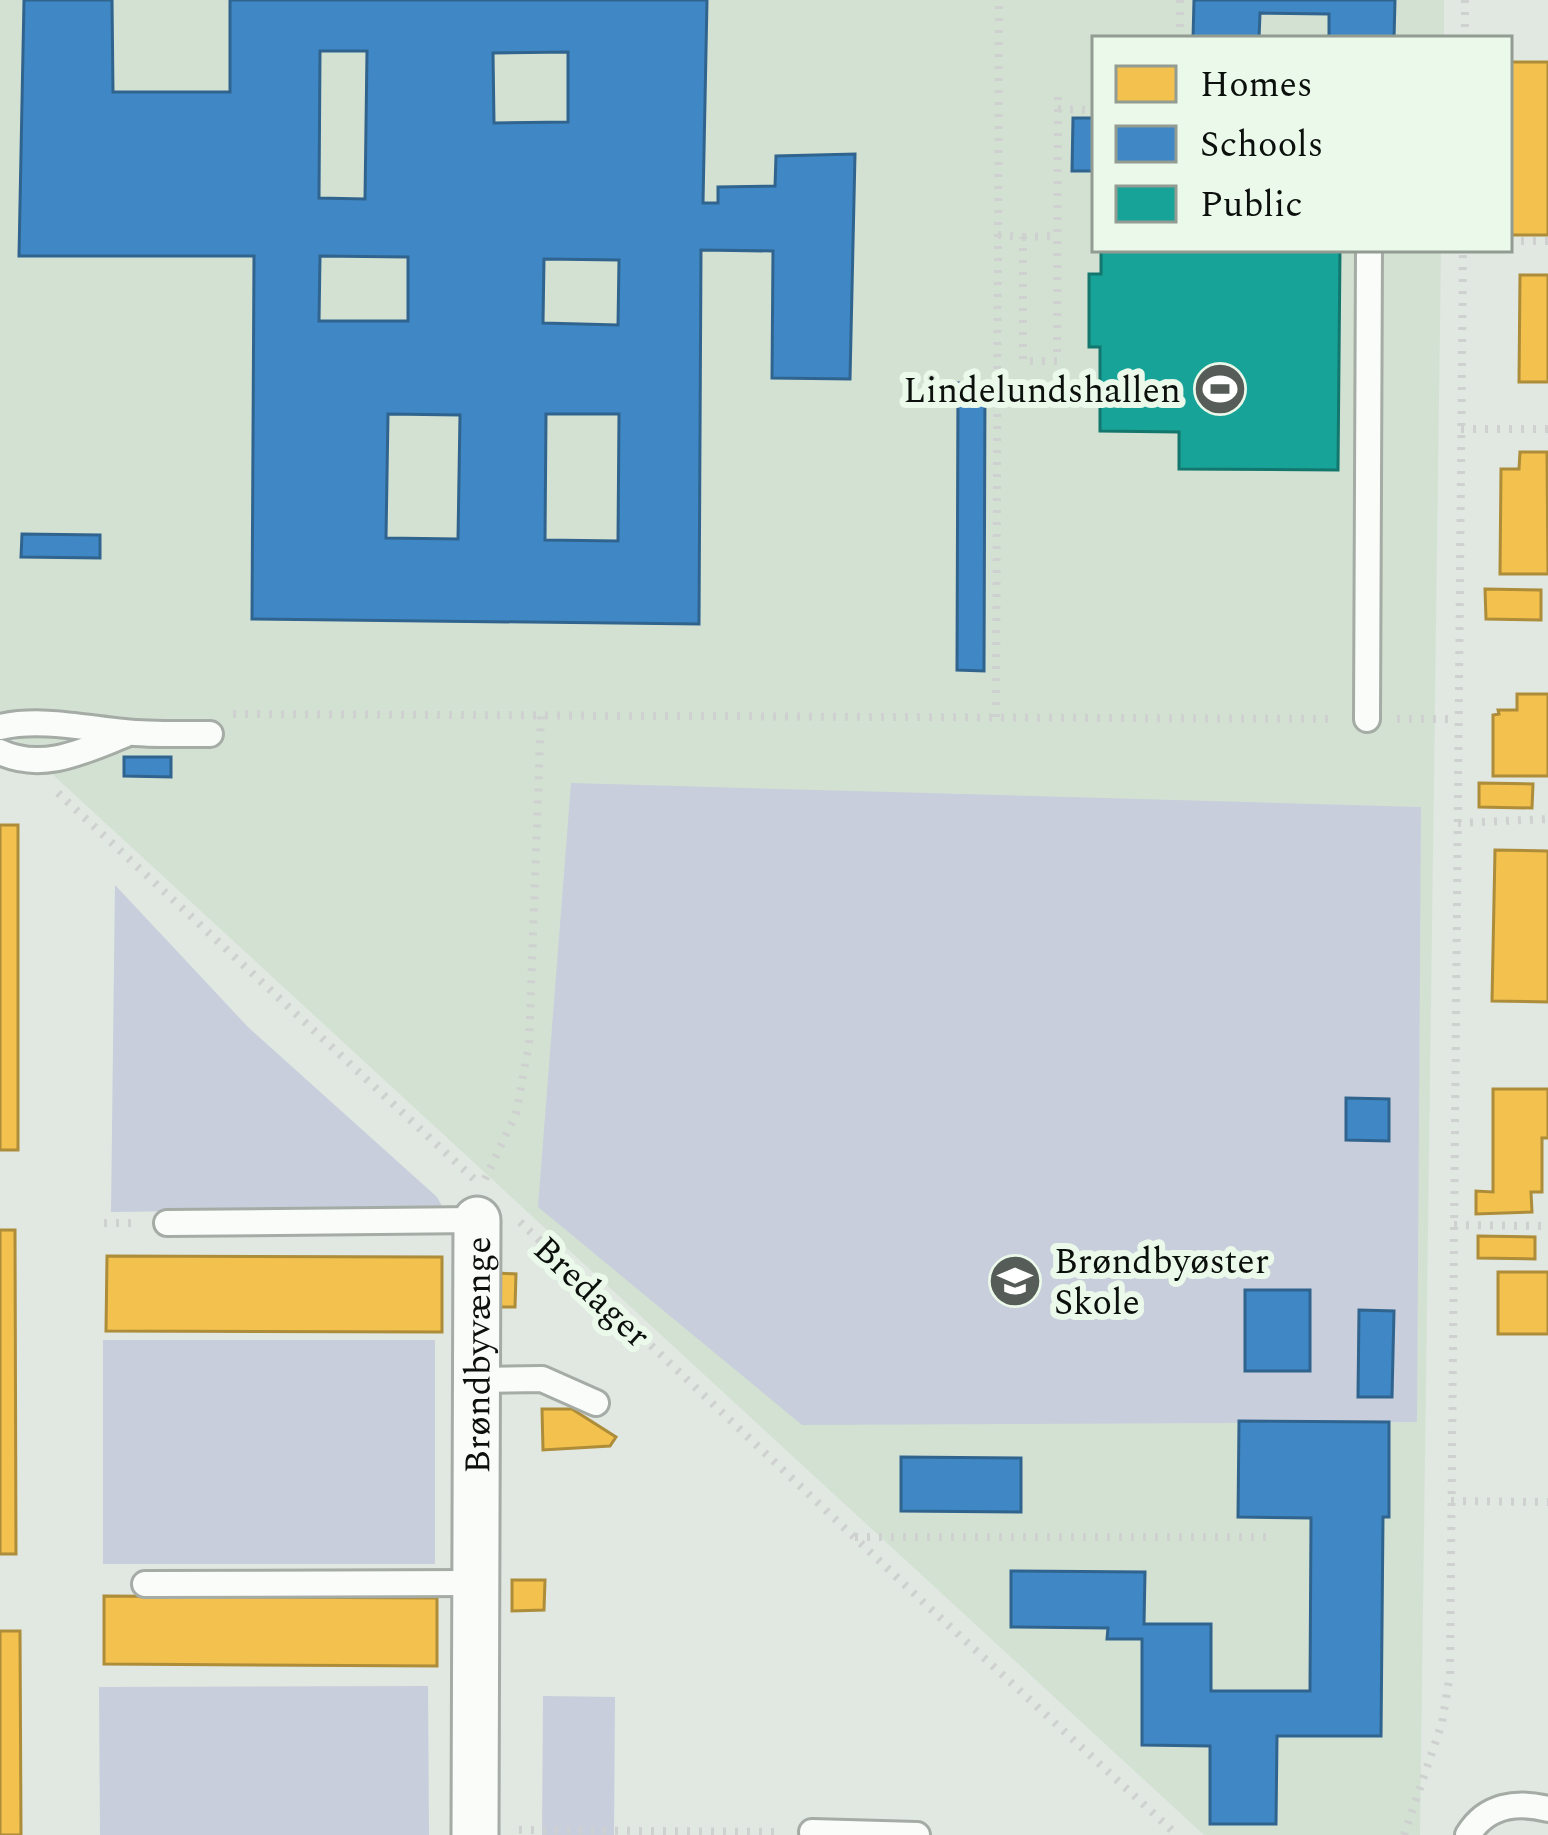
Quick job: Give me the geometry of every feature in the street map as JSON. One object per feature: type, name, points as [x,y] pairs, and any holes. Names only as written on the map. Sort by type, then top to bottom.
[{"type":"street","name":"Brøndbyvænge","points":[[476,1832],[476,1380],[490,1207]]},
{"type":"lane","points":[[1366,719],[1369,252]]},
{"type":"lane","points":[[0,727],[60,725],[130,733],[210,734]]},
{"type":"lane","points":[[0,752],[14,758],[63,759],[130,733]]},
{"type":"lane","name":"Brøndbyvænge","points":[[166,1223],[490,1207]]},
{"type":"lane","points":[[476,1380],[542,1379],[596,1403]]},
{"type":"lane","points":[[146,1584],[476,1583]]},
{"type":"lane","points":[[1468,1835],[1496,1809],[1521,1803],[1548,1809]]},
{"type":"lane","points":[[812,1832],[917,1835]]},
{"type":"path","points":[[996,717],[999,0]]},
{"type":"path","points":[[1180,0],[1180,36]]},
{"type":"path","points":[[1465,36],[1466,0]]},
{"type":"path","points":[[1024,237],[1023,361],[1057,361],[1058,94]]},
{"type":"path","points":[[1058,109],[1092,110]]},
{"type":"path","points":[[998,235],[1058,236]]},
{"type":"path","points":[[1512,241],[1548,241]]},
{"type":"path","points":[[1404,1835],[1442,1723],[1450,1674],[1463,252]]},
{"type":"path","points":[[1461,429],[1548,429]]},
{"type":"path","points":[[210,734],[230,714],[1457,719]]},
{"type":"path","points":[[490,1207],[516,1114],[529,1044],[541,714]]},
{"type":"path","name":"Bredager","points":[[51,787],[490,1207],[1177,1835]]},
{"type":"path","points":[[1458,823],[1548,819]]},
{"type":"path","points":[[1454,1225],[1548,1226]]},
{"type":"path","points":[[1451,1501],[1548,1502]]},
{"type":"path","points":[[853,1537],[1274,1537]]},
{"type":"path","points":[[476,1832],[812,1832]]},
{"type":"shaded area","name":"Brøndbyøster Skole","points":[[0,0],[1444,0],[1444,36],[1092,36],[1092,252],[1441,252],[1420,1835],[1204,1835],[0,726]]},
{"type":"shaded area","points":[[571,783],[1421,807],[1417,1422],[802,1425],[538,1207]]},
{"type":"shaded area","points":[[115,885],[248,1027],[437,1197],[443,1208],[111,1212]]},
{"type":"shaded area","points":[[103,1340],[435,1340],[435,1564],[103,1564]]},
{"type":"shaded area","points":[[428,1686],[429,1835],[100,1835],[99,1687]]},
{"type":"shaded area","points":[[543,1696],[615,1697],[614,1835],[542,1835]]},
{"type":"building: Homes","points":[[1512,62],[1548,62],[1548,235],[1512,235]]},
{"type":"building: Homes","points":[[1520,275],[1548,275],[1548,382],[1519,382]]},
{"type":"building: Homes","points":[[1520,452],[1547,452],[1548,574],[1500,574],[1501,469],[1519,469]]},
{"type":"building: Homes","points":[[1485,589],[1541,590],[1541,620],[1486,619]]},
{"type":"building: Homes","points":[[1517,694],[1548,694],[1548,776],[1493,776],[1493,715],[1498,710],[1517,710]]},
{"type":"building: Homes","points":[[1479,783],[1533,784],[1532,808],[1479,807]]},
{"type":"building: Homes","points":[[0,825],[18,825],[18,1150],[0,1150]]},
{"type":"building: Homes","points":[[1495,850],[1548,851],[1548,1002],[1492,1001]]},
{"type":"building: Homes","points":[[1493,1089],[1548,1089],[1542,1192],[1531,1192],[1532,1212],[1476,1214],[1476,1191],[1493,1192]]},
{"type":"building: Homes","points":[[0,1230],[15,1230],[16,1554],[0,1554]]},
{"type":"building: Homes","points":[[1478,1236],[1535,1237],[1535,1259],[1478,1258]]},
{"type":"building: Homes","points":[[107,1256],[442,1257],[442,1332],[106,1331]]},
{"type":"building: Homes","points":[[1498,1272],[1548,1272],[1548,1334],[1498,1334]]},
{"type":"building: Homes","points":[[498,1273],[516,1274],[515,1307],[497,1307]]},
{"type":"building: Homes","points":[[542,1409],[572,1409],[616,1437],[610,1446],[543,1450]]},
{"type":"building: Homes","points":[[512,1580],[545,1580],[544,1610],[512,1611]]},
{"type":"building: Homes","points":[[104,1596],[437,1598],[437,1666],[104,1664]]},
{"type":"building: Homes","points":[[0,1631],[20,1631],[21,1835],[0,1835]]},
{"type":"building: Schools","points":[[24,0],[112,0],[113,92],[230,92],[230,0],[707,0],[703,203],[718,203],[718,187],[775,186],[776,156],[855,154],[850,379],[772,378],[773,251],[701,250],[699,624],[252,619],[254,256],[19,256]],"holes":[[[320,51],[367,51],[365,199],[319,198]],[[568,52],[568,122],[494,123],[493,53]],[[320,256],[408,257],[408,321],[319,321]],[[544,259],[619,260],[618,325],[543,323]],[[388,414],[460,415],[458,539],[386,538]],[[546,414],[619,414],[618,541],[545,540]]]},
{"type":"building: Schools","points":[[1194,0],[1395,0],[1394,36],[1329,36],[1329,14],[1260,13],[1259,36],[1193,36]]},
{"type":"building: Schools","points":[[1073,118],[1092,118],[1092,171],[1072,171]]},
{"type":"building: Schools","points":[[958,383],[985,384],[984,671],[957,670]]},
{"type":"building: Schools","points":[[22,534],[100,535],[100,558],[21,557]]},
{"type":"building: Schools","points":[[124,757],[171,757],[171,777],[124,776]]},
{"type":"building: Schools","points":[[1346,1098],[1389,1099],[1389,1141],[1346,1140]]},
{"type":"building: Schools","points":[[1245,1290],[1310,1290],[1310,1371],[1245,1371]]},
{"type":"building: Schools","points":[[1359,1310],[1394,1311],[1392,1397],[1358,1397]]},
{"type":"building: Schools","points":[[1239,1421],[1389,1422],[1381,1736],[1277,1736],[1276,1824],[1210,1824],[1210,1746],[1142,1745],[1142,1639],[1107,1639],[1108,1628],[1011,1627],[1011,1571],[1145,1572],[1144,1624],[1211,1624],[1211,1691],[1310,1691],[1311,1518],[1238,1517]]},
{"type":"building: Schools","points":[[901,1457],[1021,1458],[1021,1512],[901,1511]]},
{"type":"building: Public","name":"Lindelundshallen","points":[[1101,252],[1340,252],[1338,470],[1179,469],[1179,432],[1100,431],[1100,347],[1089,347],[1089,274],[1101,274]]},
{"type":"place","name":"Lindelundshallen","points":[[1220,389]]},
{"type":"place","name":"Brøndbyøster Skole","points":[[1015,1281]]}]
